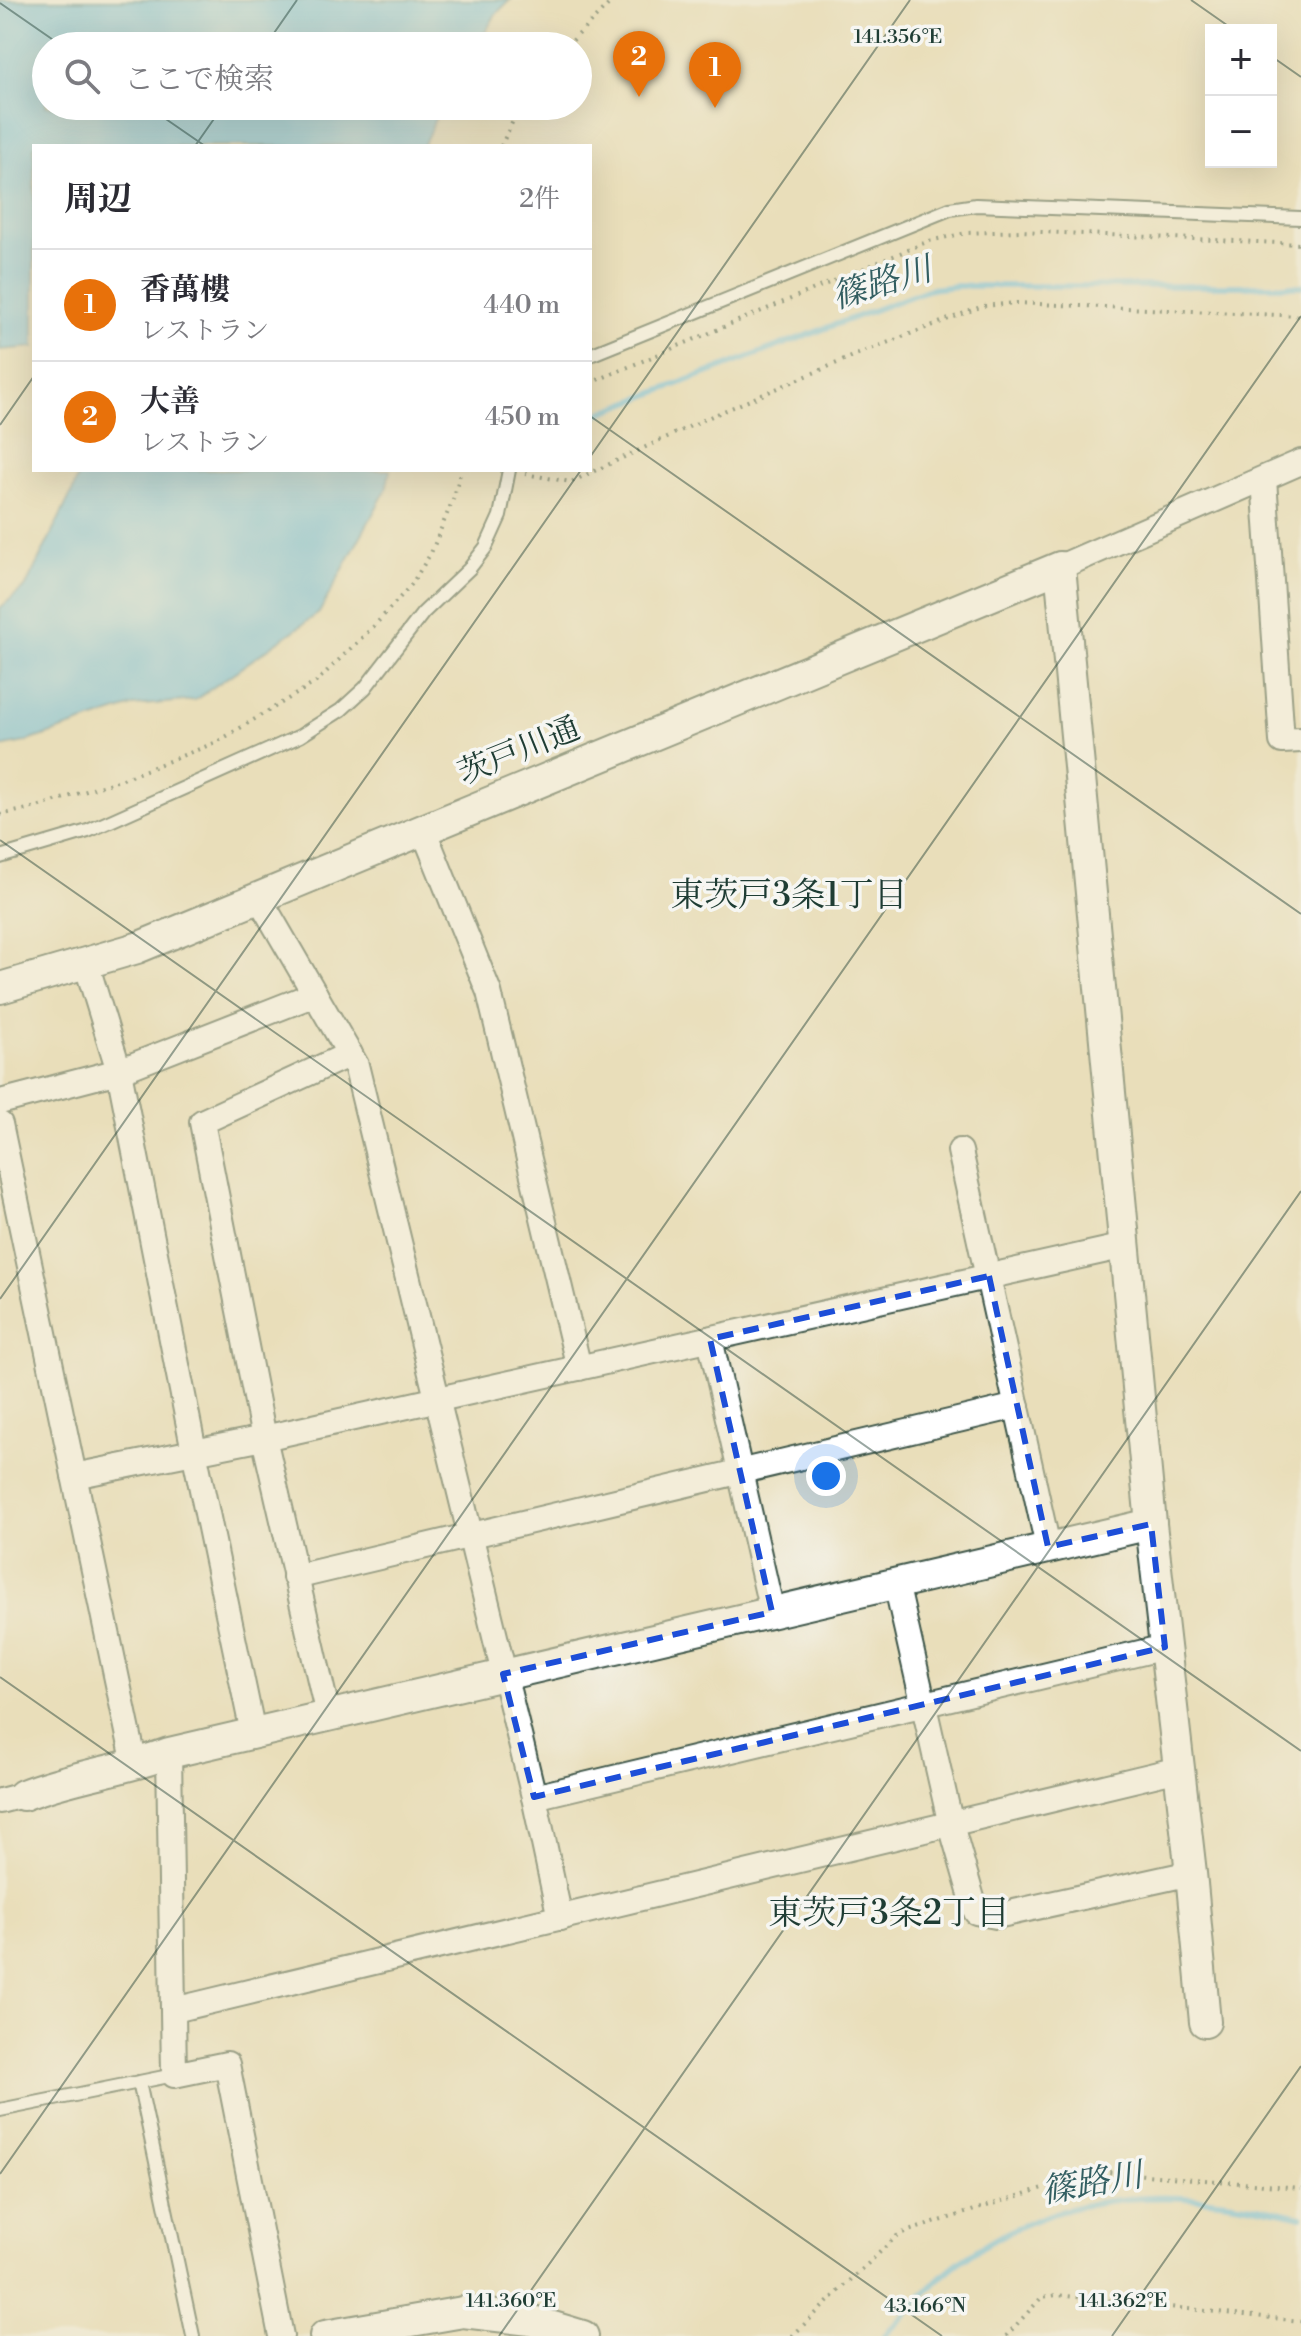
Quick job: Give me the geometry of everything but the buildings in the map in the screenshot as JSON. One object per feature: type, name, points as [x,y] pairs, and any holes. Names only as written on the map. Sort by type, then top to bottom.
[{"type":"street","points":[[1205,2022],[1151,1524],[1060,567],[1301,462]]},
{"type":"street","points":[[1264,479],[1282,741],[1301,740]]},
{"type":"street","name":"茨戸川通","points":[[0,988],[137,948],[1060,567]]},
{"type":"street","points":[[423,829],[489,992],[579,1368]]},
{"type":"street","points":[[258,896],[356,1065],[534,1797],[560,1918]]},
{"type":"street","points":[[86,963],[119,1071],[253,1733]]},
{"type":"street","points":[[0,1102],[119,1071],[315,994]]},
{"type":"street","points":[[328,1715],[264,1438],[202,1122],[350,1054]]},
{"type":"street","points":[[0,1124],[135,1765]]},
{"type":"street","points":[[960,1151],[1048,1547]]},
{"type":"street","points":[[74,1476],[264,1438],[1125,1246]]},
{"type":"street","points":[[710,1339],[772,1612]]},
{"type":"street","points":[[295,1577],[1017,1406]]},
{"type":"street","points":[[12,1798],[45,1786],[135,1765],[169,1753],[1151,1524]]},
{"type":"street","points":[[896,1583],[951,1825],[976,1912],[996,1916],[1191,1873]]},
{"type":"street","points":[[534,1797],[1165,1647]]},
{"type":"street","points":[[169,1753],[174,2075],[227,2064],[281,2336]]},
{"type":"street","points":[[174,2010],[1179,1769]]},
{"type":"street","points":[[325,2336],[463,2312],[530,2320],[583,2336]]},
{"type":"lane","points":[[592,354],[950,209],[976,205],[1301,218]]},
{"type":"lane","points":[[0,857],[88,831],[300,736],[341,710],[365,688],[423,613],[469,569],[486,547],[500,516],[508,472]]},
{"type":"lane","points":[[0,2110],[174,2075]]},
{"type":"lane","points":[[139,2082],[193,2336]]},
{"type":"path","points":[[581,32],[613,0]]},
{"type":"path","points":[[502,144],[513,120]]},
{"type":"path","points":[[592,382],[929,241],[966,233],[1020,231],[1301,244]]},
{"type":"path","points":[[514,472],[571,482],[712,416],[863,352],[983,306],[1016,303],[1301,316]]},
{"type":"path","points":[[0,815],[37,807],[123,779],[217,742],[316,682],[411,585],[431,553],[454,497],[460,472]]},
{"type":"path","points":[[792,2336],[899,2234],[1097,2171],[1301,2188]]},
{"type":"path","points":[[1006,2336],[1042,2297],[1057,2295],[1301,2321]]},
{"type":"highlighted area","points":[[989,1276],[1048,1547],[1151,1524],[1165,1647],[534,1797],[503,1674],[772,1612],[710,1339]]},
{"type":"water","points":[[0,0],[510,0],[496,14],[485,32],[32,32],[32,120],[435,120],[424,144],[32,144],[32,347],[0,350]]},
{"type":"water","points":[[79,472],[390,472],[386,490],[319,613],[195,700],[133,706],[25,742],[0,747],[0,608],[26,586]]},
{"type":"waterway","name":"篠路川","points":[[592,416],[930,289],[956,286],[1301,286]]},
{"type":"waterway","name":"篠路川","points":[[884,2336],[941,2277],[962,2260],[1002,2235],[1042,2217],[1084,2205],[1169,2197],[1257,2206],[1301,2216]]},
{"type":"place","name":"大善","points":[[639,97]]},
{"type":"place","name":"香萬樓","points":[[715,108]]},
{"type":"district","name":"東茨戸3条1丁目","points":[[789,896]]},
{"type":"district","name":"東茨戸3条2丁目","points":[[889,1914]]}]
